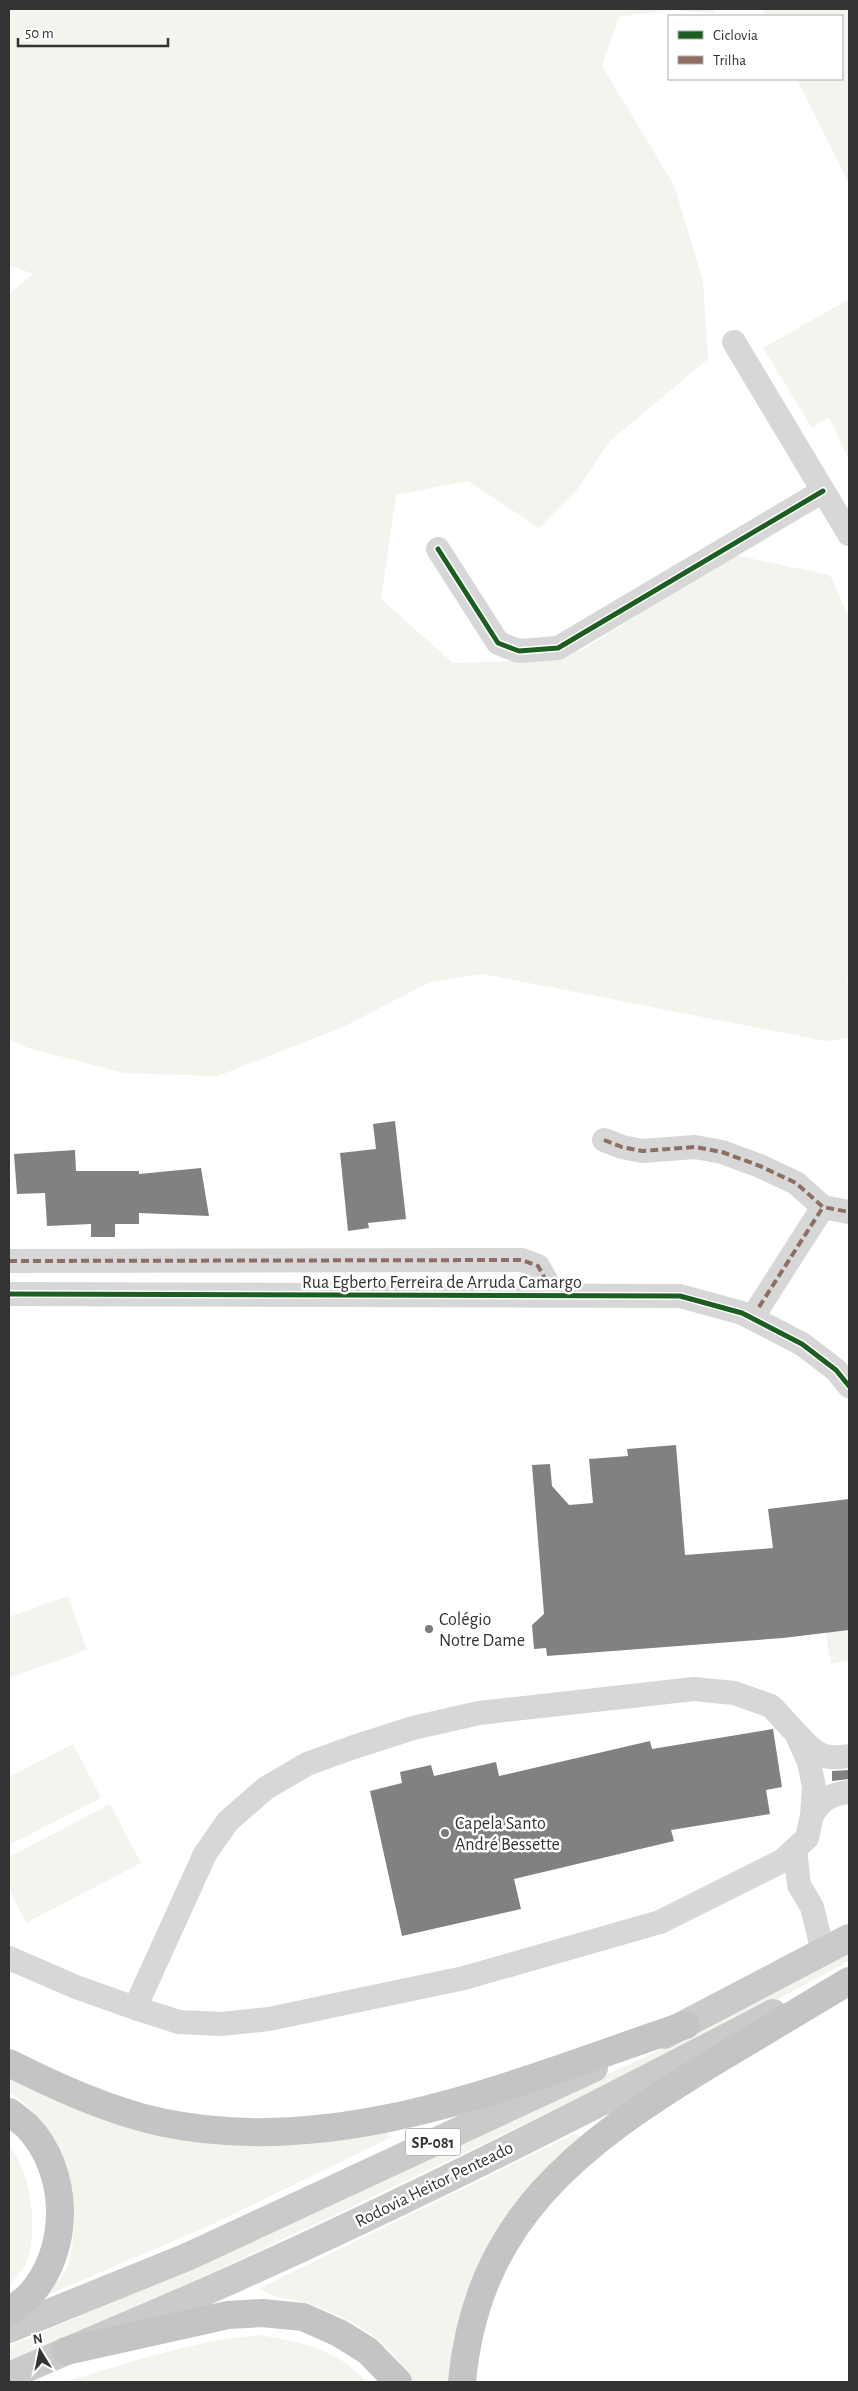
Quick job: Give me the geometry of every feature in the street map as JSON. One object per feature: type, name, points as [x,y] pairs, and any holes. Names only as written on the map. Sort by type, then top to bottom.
[{"type":"highway","points":[[462,2382],[465,2347],[475,2309],[488,2272],[506,2239],[560,2172],[592,2143],[639,2108],[849,1980]]},
{"type":"highway","points":[[9,2063],[79,2096],[119,2111],[161,2122],[236,2130],[290,2131],[374,2122],[430,2108],[475,2095],[686,2025]]},
{"type":"highway","points":[[9,2112],[27,2126],[46,2154],[58,2190],[60,2218],[56,2249],[45,2275],[29,2296],[9,2311]]},
{"type":"highway","points":[[66,2350],[228,2314],[262,2313],[287,2315],[303,2317],[339,2333],[368,2351],[398,2382]]},
{"type":"main road","name":"Rodovia Heitor Penteado","points":[[9,2329],[187,2257],[686,2025],[849,1938]]},
{"type":"main road","name":"Rodovia Heitor Penteado","points":[[9,2376],[248,2273],[453,2176],[576,2116],[849,1973]]},
{"type":"street","points":[[734,342],[849,534]]},
{"type":"street","points":[[438,549],[498,643],[518,651],[558,648],[823,490]]},
{"type":"street","points":[[604,1140],[622,1148],[642,1151],[695,1147],[722,1152],[760,1166],[796,1184],[823,1207],[849,1212]]},
{"type":"street","points":[[752,1318],[823,1207]]},
{"type":"street","points":[[9,1261],[522,1260],[538,1266],[547,1282],[548,1296]]},
{"type":"street","name":"Rua Egberto Ferreira de Arruda Camargo","points":[[9,1294],[680,1296],[742,1313],[802,1344],[836,1370],[849,1386]]},
{"type":"street","points":[[135,2008],[205,1854],[228,1821],[266,1788],[307,1764],[413,1728],[479,1713],[694,1689],[734,1693],[771,1706],[815,1753],[833,1758],[849,1756]]},
{"type":"street","points":[[9,1958],[76,1987],[179,2022],[221,2024],[269,2019],[464,1978],[660,1922],[782,1861],[807,1838],[812,1815],[814,1787],[811,1770],[796,1733]]},
{"type":"street","points":[[812,1815],[820,1802],[835,1794],[849,1792]]},
{"type":"street","points":[[795,1849],[799,1885],[812,1907],[822,1952]]},
{"type":"shaded area","points":[[9,9],[715,9],[715,13],[668,10],[619,17],[602,66],[674,185],[703,281],[708,359],[610,441],[577,490],[539,528],[468,481],[396,495],[381,599],[453,663],[518,661],[582,650],[734,555],[830,575],[849,618],[849,976],[847,981],[849,987],[849,1038],[826,1041],[482,974],[430,982],[345,1026],[218,1076],[124,1073],[28,1048],[9,1039],[9,294],[33,274],[9,265]]},
{"type":"shaded area","points":[[762,9],[849,9],[849,184],[797,80],[843,80],[843,15],[765,15]]},
{"type":"shaded area","points":[[849,299],[849,460],[829,417],[812,428],[763,348]]},
{"type":"shaded area","points":[[849,1524],[849,1661],[831,1664],[807,1532]]},
{"type":"shaded area","points":[[68,1596],[87,1650],[9,1678],[9,1617]]},
{"type":"shaded area","points":[[73,1744],[101,1798],[9,1845],[9,1777]]},
{"type":"shaded area","points":[[110,1804],[141,1863],[26,1923],[9,1889],[9,1857]]},
{"type":"shaded area","points":[[849,1952],[849,1961],[714,2033],[198,2279],[9,2360],[9,2346],[193,2268],[490,2127],[639,2060],[713,2024]]},
{"type":"shaded area","points":[[9,2074],[95,2114],[384,2131],[392,2137],[211,2225],[45,2296],[64,2273],[68,2265],[74,2227],[72,2186],[61,2150],[51,2134],[26,2105],[9,2092]]},
{"type":"shaded area","points":[[574,2134],[584,2139],[549,2168],[451,2382],[413,2382],[393,2354],[374,2336],[363,2329],[315,2306],[297,2300],[276,2297],[260,2288]]},
{"type":"shaded area","points":[[9,2147],[17,2157],[28,2187],[31,2205],[32,2240],[24,2267],[9,2285]]},
{"type":"shaded area","points":[[258,2335],[287,2340],[331,2354],[356,2371],[366,2382],[65,2382],[137,2360],[208,2342]]},
{"type":"building","points":[[395,1121],[406,1219],[368,1223],[369,1228],[348,1231],[340,1153],[376,1149],[373,1124]]},
{"type":"building","points":[[75,1150],[76,1171],[139,1171],[139,1174],[201,1168],[209,1216],[139,1213],[139,1224],[115,1224],[115,1237],[91,1237],[91,1224],[47,1226],[45,1193],[17,1194],[14,1154]]},
{"type":"building","points":[[676,1445],[685,1555],[773,1548],[768,1509],[849,1499],[849,1630],[783,1638],[547,1656],[546,1648],[534,1649],[532,1625],[544,1614],[532,1465],[550,1464],[552,1486],[569,1505],[593,1503],[589,1459],[628,1456],[627,1449]]},
{"type":"building","points":[[773,1729],[782,1787],[766,1790],[770,1814],[671,1830],[674,1841],[514,1879],[521,1909],[402,1936],[370,1791],[402,1783],[400,1772],[431,1765],[434,1776],[496,1762],[499,1776],[650,1741],[652,1749]]},
{"type":"building","points":[[849,1770],[849,1779],[832,1781],[832,1771]]},
{"type":"marked path","points":[[604,1140],[622,1147],[642,1151],[695,1147],[722,1152],[760,1166],[796,1183],[823,1207],[849,1212]]},
{"type":"marked path","points":[[759,1307],[823,1207]]},
{"type":"marked path","points":[[9,1261],[522,1260],[538,1266],[547,1282]]},
{"type":"cycle path","points":[[438,549],[498,643],[519,651],[558,648],[823,491]]},
{"type":"cycle path","points":[[9,1294],[680,1296],[742,1313],[802,1344],[836,1370],[849,1386]]},
{"type":"place","name":"Colégio Notre Dame","points":[[429,1629]]},
{"type":"place","name":"Capela Santo André Bessette","points":[[445,1833]]}]
